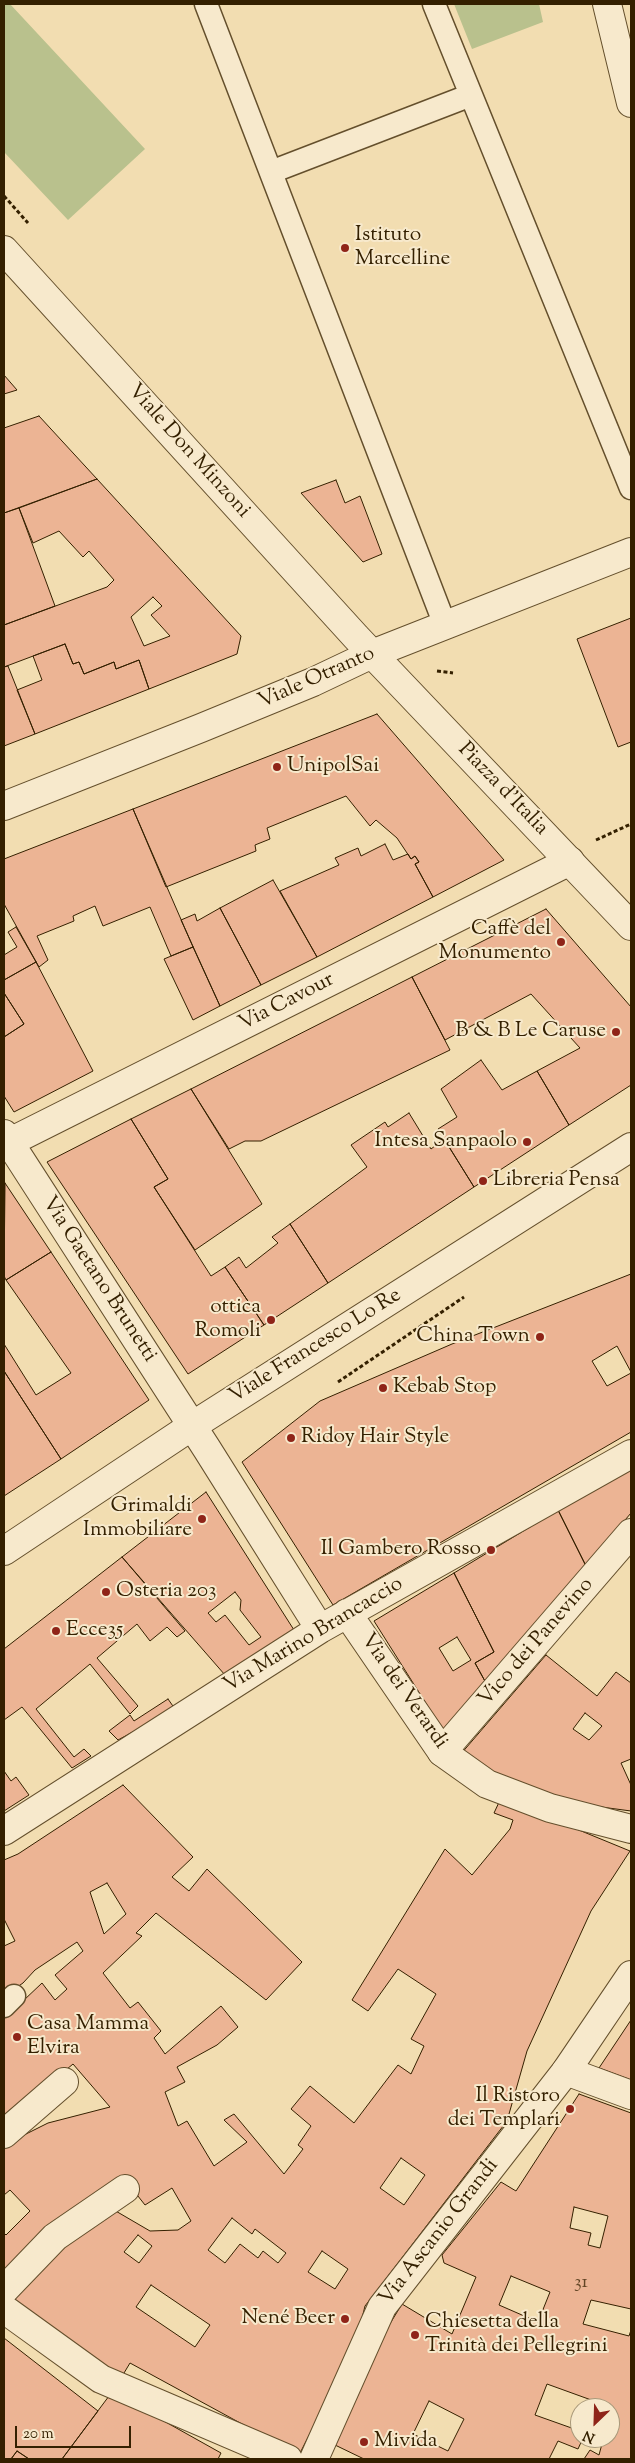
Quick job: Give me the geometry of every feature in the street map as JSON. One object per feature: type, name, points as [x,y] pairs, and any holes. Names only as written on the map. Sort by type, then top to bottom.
[{"type":"street","points":[[607,4],[631,103]]},
{"type":"street","name":"Viale Don Minzoni","points":[[4,250],[372,654]]},
{"type":"street","name":"Viale Otranto","points":[[4,806],[314,682],[372,654],[631,552]]},
{"type":"street","name":"Piazza d'Italia","points":[[372,654],[631,926]]},
{"type":"street","name":"Via Cavour","points":[[6,1140],[570,861]]},
{"type":"street","name":"Via Gaetano Brunetti","points":[[6,1140],[192,1426]]},
{"type":"street","name":"Viale Francesco Lo Re","points":[[4,1551],[192,1426],[631,1147]]},
{"type":"street","points":[[192,1426],[320,1629]]},
{"type":"street","name":"Via Marino Brancaccio","points":[[4,1831],[320,1629],[631,1454]]},
{"type":"street","name":"Vico dei Panevino","points":[[442,1752],[631,1533]]},
{"type":"street","name":"Via dei Verardi","points":[[347,1613],[442,1752],[487,1784],[550,1808],[631,1829]]},
{"type":"street","name":"Via Ascanio Grandi","points":[[314,2459],[382,2307],[566,2071],[631,1975]]},
{"type":"street","points":[[566,2071],[631,2095]]},
{"type":"street","points":[[4,2134],[64,2082]]},
{"type":"street","points":[[4,2290],[55,2237],[124,2189]]},
{"type":"street","points":[[4,2309],[101,2379],[278,2457]]},
{"type":"lane","points":[[206,4],[445,625]]},
{"type":"lane","points":[[434,4],[631,488]]},
{"type":"lane","points":[[271,172],[471,95]]},
{"type":"path","points":[[596,840],[631,824]]},
{"type":"green space","points":[[4,4],[10,4],[145,149],[68,220],[4,152]]},
{"type":"green space","points":[[454,4],[539,4],[543,22],[472,49]]},
{"type":"building","points":[[4,375],[17,390],[4,394]]},
{"type":"building","points":[[39,416],[97,479],[4,513],[4,428]]},
{"type":"building","points":[[97,479],[241,636],[237,654],[149,689],[139,660],[116,669],[114,662],[84,674],[79,662],[73,664],[65,644],[4,667],[4,625],[107,587],[114,580],[89,551],[83,557],[59,531],[33,543],[19,508]],"holes":[[[153,597],[162,606],[151,615],[170,636],[144,646],[131,617]]]},
{"type":"building","points":[[336,480],[345,503],[360,496],[382,554],[363,562],[301,493]]},
{"type":"building","points":[[19,508],[55,606],[4,625],[4,513]]},
{"type":"building","points":[[631,618],[631,742],[618,747],[577,639]]},
{"type":"building","points":[[65,644],[73,664],[79,662],[84,674],[114,662],[116,669],[139,660],[149,689],[35,734],[17,690],[42,680],[33,656]]},
{"type":"building","points":[[8,666],[35,734],[4,746],[4,667]]},
{"type":"building","points":[[377,714],[504,860],[433,897],[415,864],[419,862],[415,856],[411,859],[397,838],[376,820],[370,826],[346,796],[267,828],[270,839],[255,845],[256,851],[166,887],[133,809]]},
{"type":"building","points":[[133,809],[193,947],[171,956],[150,907],[103,926],[95,906],[73,916],[74,921],[37,936],[48,960],[39,967],[4,904],[4,859]]},
{"type":"building","points":[[385,844],[393,860],[408,854],[411,859],[415,856],[419,862],[415,864],[433,897],[317,957],[280,891],[339,865],[335,858],[358,848],[361,856]]},
{"type":"building","points":[[273,880],[317,957],[261,985],[220,908]]},
{"type":"building","points":[[220,908],[261,985],[220,1006],[181,920],[195,914],[197,921]]},
{"type":"building","points":[[546,909],[631,1007],[631,1085],[569,1125],[537,1071],[580,1048],[531,994],[445,1040],[412,977]]},
{"type":"building","points":[[16,927],[36,962],[4,980],[4,955],[17,947],[8,932]]},
{"type":"building","points":[[193,947],[220,1006],[193,1020],[164,959]]},
{"type":"building","points":[[36,962],[93,1071],[14,1112],[4,1096],[4,1037],[24,1024],[4,993],[4,980]]},
{"type":"building","points":[[412,977],[450,1050],[261,1141],[245,1141],[229,1149],[191,1089]]},
{"type":"building","points":[[4,993],[24,1024],[4,1037]]},
{"type":"building","points":[[481,1060],[502,1090],[537,1071],[569,1125],[474,1187],[438,1129],[457,1117],[441,1089]]},
{"type":"building","points":[[191,1089],[262,1204],[195,1250],[154,1187],[168,1179],[131,1119]]},
{"type":"building","points":[[409,1113],[431,1149],[444,1139],[474,1187],[328,1283],[290,1224],[367,1167],[351,1145],[385,1122],[388,1127]]},
{"type":"building","points":[[131,1119],[168,1179],[154,1187],[211,1276],[225,1267],[264,1325],[188,1374],[47,1162]]},
{"type":"building","points":[[5,1183],[51,1252],[6,1280],[4,1276]]},
{"type":"building","points":[[290,1224],[328,1283],[264,1325],[225,1267],[239,1257],[246,1268],[278,1243],[272,1237]]},
{"type":"building","points":[[51,1252],[149,1400],[61,1459],[4,1371],[4,1344],[36,1395],[71,1373],[6,1280]]},
{"type":"building","points":[[631,1274],[631,1372],[617,1346],[592,1361],[607,1386],[631,1373],[631,1432],[333,1605],[242,1462],[320,1401],[452,1344]]},
{"type":"building","points":[[4,1371],[61,1459],[4,1496]]},
{"type":"building","points":[[631,1466],[631,1513],[586,1566],[558,1510]]},
{"type":"building","points":[[206,1492],[294,1630],[225,1675],[122,1557]],"holes":[[[235,1592],[241,1600],[240,1610],[261,1637],[249,1645],[225,1615],[216,1622],[208,1613]]]},
{"type":"building","points":[[558,1510],[586,1566],[486,1683],[475,1663],[494,1652],[454,1573]]},
{"type":"building","points":[[122,1557],[185,1631],[177,1637],[167,1627],[150,1641],[137,1624],[97,1658],[138,1706],[130,1714],[90,1664],[36,1709],[74,1757],[84,1749],[91,1756],[72,1768],[22,1707],[4,1720],[4,1649]]},
{"type":"building","points":[[454,1573],[494,1652],[475,1663],[486,1683],[444,1732],[374,1621]],"holes":[[[457,1637],[471,1660],[453,1671],[439,1648]]]},
{"type":"building","points":[[546,1655],[597,1696],[616,1672],[631,1683],[631,1759],[621,1763],[631,1785],[631,1811],[556,1801],[496,1779],[460,1755]],"holes":[[[585,1713],[602,1726],[589,1740],[573,1729]]]},
{"type":"building","points":[[168,1699],[175,1709],[118,1740],[109,1731],[130,1715],[134,1721]]},
{"type":"building","points":[[4,1771],[11,1781],[16,1777],[29,1795],[4,1811]]},
{"type":"building","points":[[123,1785],[193,1857],[172,1877],[189,1891],[207,1869],[302,1962],[266,2000],[156,1913],[136,1933],[142,1936],[103,1973],[130,2008],[138,2002],[161,2031],[154,2038],[165,2054],[221,2006],[238,2027],[217,2045],[177,2067],[185,2082],[165,2092],[178,2126],[187,2121],[214,2166],[247,2142],[224,2120],[234,2114],[284,2174],[303,2149],[298,2145],[311,2126],[291,2109],[310,2086],[354,2123],[398,2065],[411,2074],[424,2046],[411,2039],[436,1994],[398,1969],[368,2011],[352,2000],[445,1849],[472,1875],[510,1829],[513,1820],[494,1813],[501,1798],[630,1851],[591,1911],[527,2051],[507,2121],[365,2306],[356,2343],[299,2455],[130,2363],[121,2378],[5,2299],[52,2252],[114,2210],[150,2231],[178,2230],[191,2221],[172,2188],[145,2205],[123,2177],[8,2272],[4,2268],[4,2233],[6,2235],[30,2211],[10,2190],[4,2195],[4,2149],[10,2142],[48,2123],[110,2107],[73,2064],[4,2122],[4,2019],[42,1983],[55,2000],[67,1989],[55,1975],[83,1951],[77,1942],[35,1970],[23,1983],[4,1996],[4,1946],[15,1941],[4,1919],[4,1860],[18,1854]],"holes":[[[107,1883],[126,1914],[104,1934],[90,1892]],[[401,2158],[425,2175],[404,2205],[380,2188]],[[232,2218],[252,2234],[255,2229],[286,2253],[278,2263],[263,2251],[258,2258],[240,2244],[225,2263],[208,2250]],[[138,2235],[152,2246],[139,2263],[124,2252]],[[322,2251],[348,2269],[335,2289],[308,2272]],[[151,2285],[210,2325],[195,2347],[136,2307]]]},
{"type":"building","points":[[631,2020],[631,2080],[599,2068]]},
{"type":"building","points":[[579,2094],[631,2113],[631,2309],[591,2300],[583,2324],[629,2336],[631,2330],[631,2459],[584,2459],[590,2450],[599,2455],[601,2448],[620,2448],[620,2398],[586,2398],[547,2384],[535,2415],[570,2427],[570,2446],[558,2441],[549,2459],[364,2459],[335,2445],[369,2358],[402,2304],[452,2334],[476,2277],[444,2263],[442,2255],[501,2182],[516,2191]],"holes":[[[574,2207],[608,2216],[600,2248],[588,2245],[591,2233],[570,2228]],[[511,2276],[550,2292],[538,2322],[499,2305]],[[429,2401],[464,2419],[448,2451],[413,2434]]]},
{"type":"building","points":[[4,2338],[98,2411],[62,2459],[29,2459],[17,2451],[11,2459],[4,2459]]},
{"type":"building","points":[[112,2392],[221,2453],[218,2459],[62,2459]]},
{"type":"building","points":[[17,2451],[29,2459],[11,2459]]},
{"type":"place","name":"Istituto Marcelline","points":[[345,248]]},
{"type":"place","name":"UnipolSai","points":[[277,767]]},
{"type":"place","name":"Caffè del Monumento","points":[[561,942]]},
{"type":"place","name":"B & B Le Caruse","points":[[616,1032]]},
{"type":"place","name":"Intesa Sanpaolo","points":[[527,1142]]},
{"type":"place","name":"Libreria Pensa","points":[[483,1181]]},
{"type":"place","name":"ottica Romoli","points":[[271,1320]]},
{"type":"place","name":"China Town","points":[[540,1337]]},
{"type":"place","name":"Kebab Stop","points":[[383,1388]]},
{"type":"place","name":"Ridoy Hair Style","points":[[291,1438]]},
{"type":"place","name":"Grimaldi Immobiliare","points":[[202,1519]]},
{"type":"place","name":"Il Gambero Rosso","points":[[491,1550]]},
{"type":"place","name":"Osteria 203","points":[[106,1592]]},
{"type":"place","name":"Ecce35","points":[[56,1631]]},
{"type":"place","name":"Casa Mamma Elvira","points":[[17,2037]]},
{"type":"place","name":"Il Ristoro dei Templari","points":[[570,2109]]},
{"type":"place","name":"Nené Beer","points":[[345,2319]]},
{"type":"place","name":"Chiesetta della Trinità dei Pellegrini","points":[[415,2335]]},
{"type":"place","name":"Mivida","points":[[364,2442]]}]
